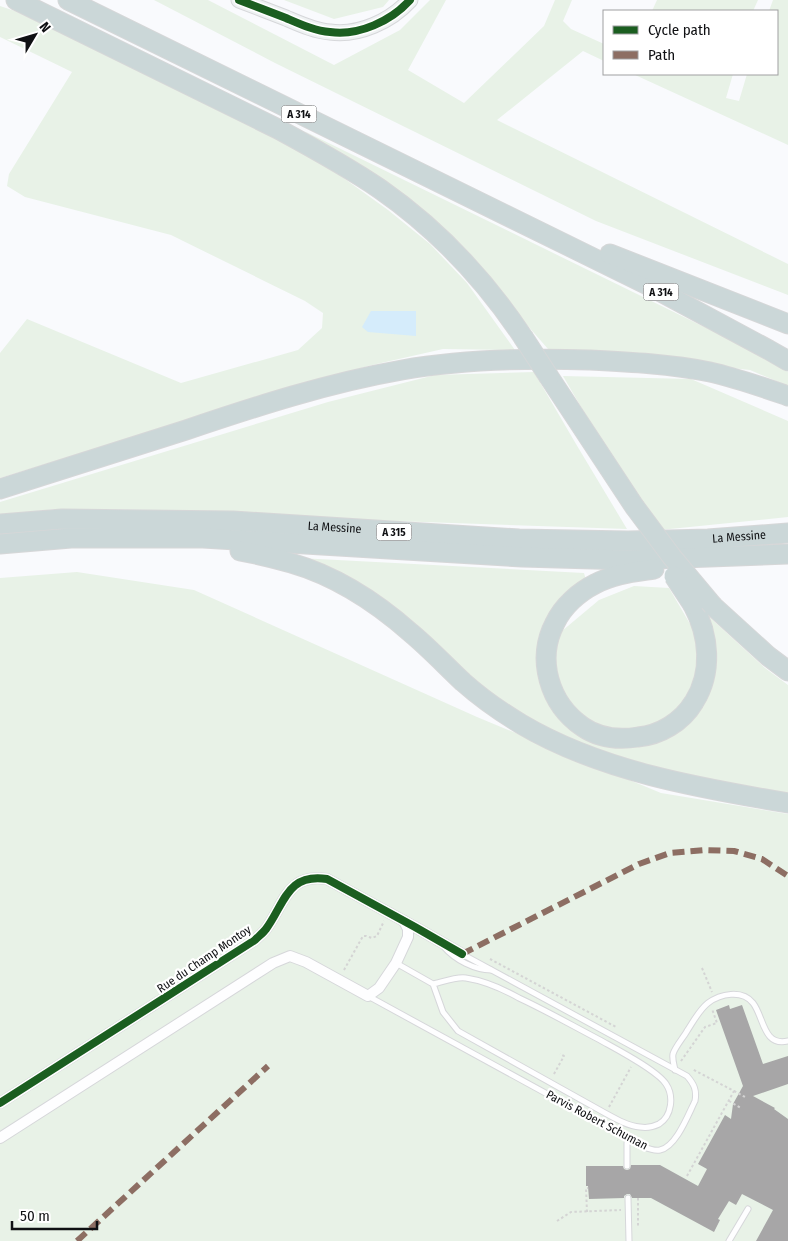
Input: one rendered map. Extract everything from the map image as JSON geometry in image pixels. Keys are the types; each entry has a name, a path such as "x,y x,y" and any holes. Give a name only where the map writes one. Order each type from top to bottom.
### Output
{"highway":[{"name":"A 314","path":"16,0 278,129 318,151 380,189 432,230 496,299 549,376 629,506 713,606 768,656 788,671"},
{"name":"A 314","path":"68,0 648,285 788,361"},
{"path":"531,228 567,236 648,270 788,324"},
{"path":"0,489 303,393 364,378 433,365 500,359 622,362 710,372 752,383 788,396"},
{"path":"629,506 684,590 693,605 704,635 706,667 705,678 698,696 683,716 665,729 644,737 619,739 608,737 583,727 562,707 555,696 547,671 548,644 555,622 571,601 596,583 637,571 788,554"},
{"name":"La Messine","path":"0,524 62,519 233,522 518,539 628,541 708,539 788,533"},
{"name":"La Messine","path":"0,544 72,538 203,538 522,557 628,560 788,554"},
{"path":"203,538 237,550 292,563 318,572 364,597 412,633 491,705 552,741 602,760 657,777 722,792 788,802"}],"street":[{"path":"239,0 312,28 342,33 354,32 376,24 396,12 410,0"},
{"name":"Rue du Champ Montoy","path":"0,1103 255,940 266,930 292,887 300,882 316,877 327,879 462,954"},
{"path":"0,1138 273,964 290,956 306,962 368,996 380,988 396,963 408,937 408,929 404,921"}],"lane":[{"name":"Parvis Robert Schuman","path":"438,940 449,953 462,961 482,970 494,970"},
{"name":"Parvis Robert Schuman","path":"368,996 651,1150 660,1150 674,1140 695,1101 696,1088 687,1076 462,954"},
{"path":"396,963 433,984"},
{"name":"Parvis Robert Schuman","path":"464,977 486,983 538,1007 615,1048 666,1083 671,1095 671,1107 666,1117 659,1124 649,1127 628,1125 458,1031 443,1012 433,984 464,977"},
{"path":"675,1070 673,1054 700,1012 707,1004 726,995 746,996 753,1003 767,1034 779,1043 788,1041"},
{"path":"627,1166 627,1143 629,1139"},
{"path":"628,1198 629,1241"},
{"path":"729,1241 748,1208"}],"path":[{"path":"338,980 363,936 372,938 377,936 389,913"},
{"path":"488,958 621,1030"},
{"path":"549,1082 564,1056 560,1054"},
{"path":"673,1058 745,1097"},
{"path":"605,1113 634,1060"},
{"path":"687,1176 734,1092"},
{"path":"729,1100 741,1108"},
{"path":"587,1212 586,1188 588,1188"},
{"path":"638,1198 638,1232"},
{"path":"556,1221 571,1212 628,1210"}],"shaded area":[{"path":"154,0 208,0 334,65 400,30 430,0 446,0 408,70 464,103 544,26 555,0 572,0 563,21 571,29 603,44 603,61 583,51 497,120 788,264 788,295 596,221 275,63"},
{"path":"284,0 389,0 383,7 334,19"},
{"path":"657,0 758,0 753,10 652,10"},
{"path":"773,0 788,0 788,145 635,75 733,75 726,98 739,101 747,75 778,75 778,10 769,10"},
{"path":"0,6 15,11 306,151 388,210 430,244 467,283 515,350 443,349 368,366 0,478 0,353 27,319 181,383 298,350 322,328 323,313 305,301 171,235 25,197 7,186 9,174 72,72 0,37"},
{"path":"304,131 731,340 788,372 788,386 750,370 548,349 464,253 404,198"},
{"path":"534,372 627,529 308,518 155,510 56,509 0,515 0,502 328,402 435,375"},
{"path":"563,376 691,379 788,421 788,517 660,530 624,481"},
{"path":"299,558 584,573 587,583 567,596 541,686 606,744 700,708 705,613 765,668 788,685 788,796 658,770 617,757 547,730 488,695"},
{"path":"77,572 194,590 477,717 661,793 788,814 788,1241 0,1241 0,578"},
{"path":"634,586 669,588 693,629 699,662 694,688 679,711 660,723 638,730 611,730 591,722 573,707 560,691 555,668 554,651 562,631 599,600"}],"water":[{"path":"371,311 416,311 416,336 368,332 362,327"}],"building":[{"path":"729,1005 730,1009 742,1005 763,1064 788,1056 788,1084 753,1096 775,1108 788,1119 788,1241 756,1241 773,1210 742,1194 736,1205 729,1201 718,1219 720,1220 714,1232 651,1198 632,1198 630,1194 627,1194 624,1198 589,1199 588,1186 586,1186 586,1166 623,1166 627,1170 630,1169 631,1165 660,1165 698,1186 707,1169 698,1164 725,1115 731,1119 733,1104 743,1086 716,1010"}],"marked path":[{"path":"462,954 639,864 670,853 704,850 734,851 762,859 788,876"},
{"path":"77,1241 268,1066"}],"cycle path":[{"path":"239,0 313,29 341,33 352,32 374,25 394,14 410,0"},
{"path":"0,1103 255,940 266,929 289,892 295,885 303,881 314,878 327,879 462,954"}]}
